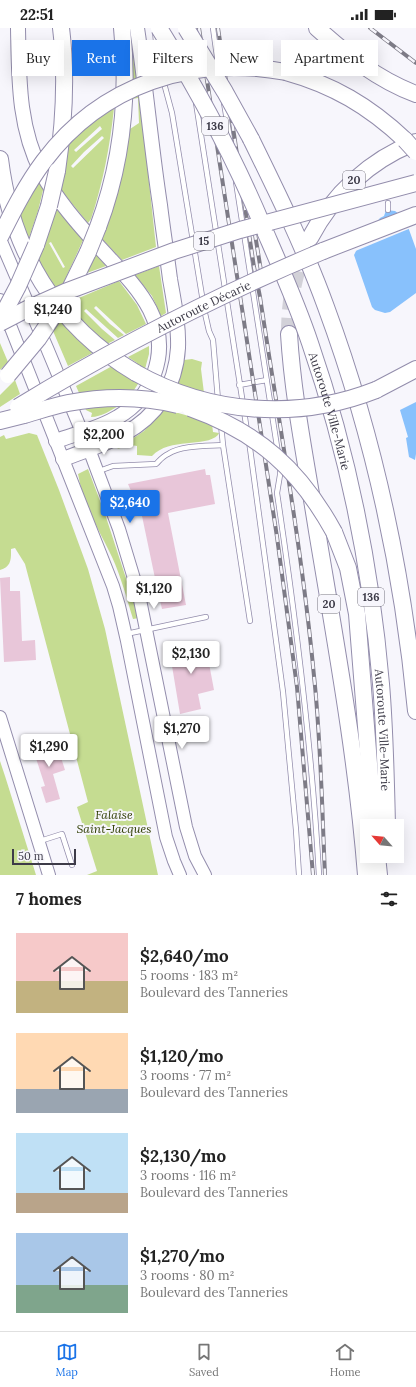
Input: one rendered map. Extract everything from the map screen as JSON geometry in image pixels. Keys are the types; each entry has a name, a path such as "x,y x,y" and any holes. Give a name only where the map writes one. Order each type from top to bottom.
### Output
{"highway":[{"path":"18,28 21,108 28,140 37,162 51,188 64,206 142,295 154,317 158,335 159,350 157,367 150,384 142,397 131,408 117,418 103,425 56,441"},
{"path":"0,322 36,245 49,206 57,171 63,131 64,100 64,54 61,28"},
{"path":"4,379 38,339 66,297 88,252 98,227 116,167 122,122 124,72 122,28"},
{"path":"63,459 125,434 139,425 162,399 170,383 177,356 174,303 155,172 137,28"},
{"name":"Autoroute Ville-Marie","path":"159,28 218,130 237,169 264,228 310,343 327,395 349,480 362,544 377,647 382,706 388,819"},
{"name":"136","path":"185,28 225,92 251,139 300,240 343,355 365,427 381,489 395,556 406,625 416,711"},
{"path":"317,28 347,55 368,70 391,83 416,94"},
{"path":"0,238 28,185 50,153 82,122 114,99 149,82 198,69 240,67 262,68 286,72 323,85 355,100 382,119 410,141 416,152"},
{"name":"20","path":"310,238 325,213 356,178 410,141"},
{"path":"0,160 5,192 13,222 27,257 40,281 63,312 87,337 112,358 136,373 158,384 196,399 227,406 256,409 291,409 316,406 350,399 376,390 416,369"},
{"name":"15","path":"0,322 79,286 174,251 240,230 416,183"},
{"name":"Autoroute Décarie","path":"0,420 21,411 87,366 227,293 324,251 416,215"},
{"name":"20","path":"289,334 291,365 350,735 360,808 366,875"},
{"path":"21,411 104,398 142,399 184,407 232,426 249,436 274,455 308,491 334,532 348,568 357,614 373,819"},
{"path":"378,863 379,875"},
{"path":"388,863 389,875"}],"main road":[{"path":"0,238 89,449 117,523 139,595 186,827 195,856 205,875"},
{"path":"0,300 109,573 126,634 166,837 180,875"},
{"path":"0,717 49,875"}],"lane":[{"path":"154,28 158,61 172,113 207,322 213,340 219,407"},
{"path":"185,28 250,451 283,692 299,875"},
{"path":"213,28 281,470 277,493 296,632 311,773 319,875"},
{"path":"388,203 388,210"},
{"path":"239,385 267,380"},
{"path":"220,414 223,445 250,621"},
{"path":"97,472 114,466 156,464 166,454 172,451 223,445"},
{"path":"126,634 206,617"},
{"path":"39,842 62,834 72,865"}],"green space":[{"path":"135,46 138,76 140,81 132,85 131,47"},
{"path":"141,94 156,247 122,260 102,239 119,188 130,129 139,123 138,98 132,99"},
{"path":"114,108 102,178 91,219 88,223 60,189 68,145 89,125","holes":["100,126 102,129 76,152 74,150","102,136 104,138 73,168 71,166"]},
{"path":"41,179 44,186 38,211 29,238 27,238 19,216"},
{"path":"58,206 84,238 63,284 54,288 37,261 55,208","holes":["51,242 65,267 63,268 49,243"]},
{"path":"96,254 106,266 87,273"},
{"path":"159,266 166,313 161,316 152,296 135,275"},
{"path":"119,281 137,305 146,324 126,334 96,306 94,308 124,335 118,338 86,309 84,311 115,340 107,344 84,324 69,307 74,300"},
{"path":"62,318 96,351 68,366 53,331"},
{"path":"0,343 8,362 0,370"},
{"path":"149,346 149,354 145,369 128,357"},
{"path":"192,359 202,362 201,369 204,393 177,384 184,360"},
{"path":"114,365 140,381 132,393 80,395 76,386"},
{"path":"15,380 20,394 0,407 0,395"},
{"path":"120,405 103,415 95,417 91,417 92,413 84,407"},
{"path":"164,409 212,424 213,432 219,433 212,439 205,441 177,444 159,450 152,456 137,455 137,446 131,445 117,449 144,431"},
{"name":"Falaise Saint-Jacques","path":"29,433 37,435 88,569 105,629 158,875 87,875 97,871 77,807 88,802 25,564 15,548 11,549 11,559 7,567 0,570 0,437 4,435 6,439"},
{"path":"88,469 105,514 139,618 133,619 124,588 112,557 92,517 80,485 78,474"},
{"path":"0,761 5,776 36,875 0,875"}],"water":[{"path":"386,210 395,211 402,216 407,224 416,249 416,293 390,312 385,313 375,310 372,307 354,255 360,243 380,218 384,216"},
{"path":"416,402 415,460 409,457 406,438 408,437 400,410"}],"pier":[{"path":"400,212 404,215 411,228 353,252 374,222"}],"building":[{"path":"205,469 206,475 210,475 215,504 168,513 186,605 162,609 142,516 128,484"},
{"path":"10,577 10,591 20,591 22,641 35,640 36,660 4,662 0,578"},
{"path":"205,642 214,690 198,694 201,709 180,714 169,648"},
{"path":"55,739 65,770 53,774 60,799 46,803 41,787 45,786 32,746"}],"tunnel":[{"path":"289,334 292,291 297,270 305,250"}],"railway":[{"path":"199,28 277,537 297,687 313,875"},
{"path":"218,28 254,267 290,486 309,628 318,726 325,875"},
{"path":"370,28 416,63"},
{"path":"252,216 263,283"}]}
